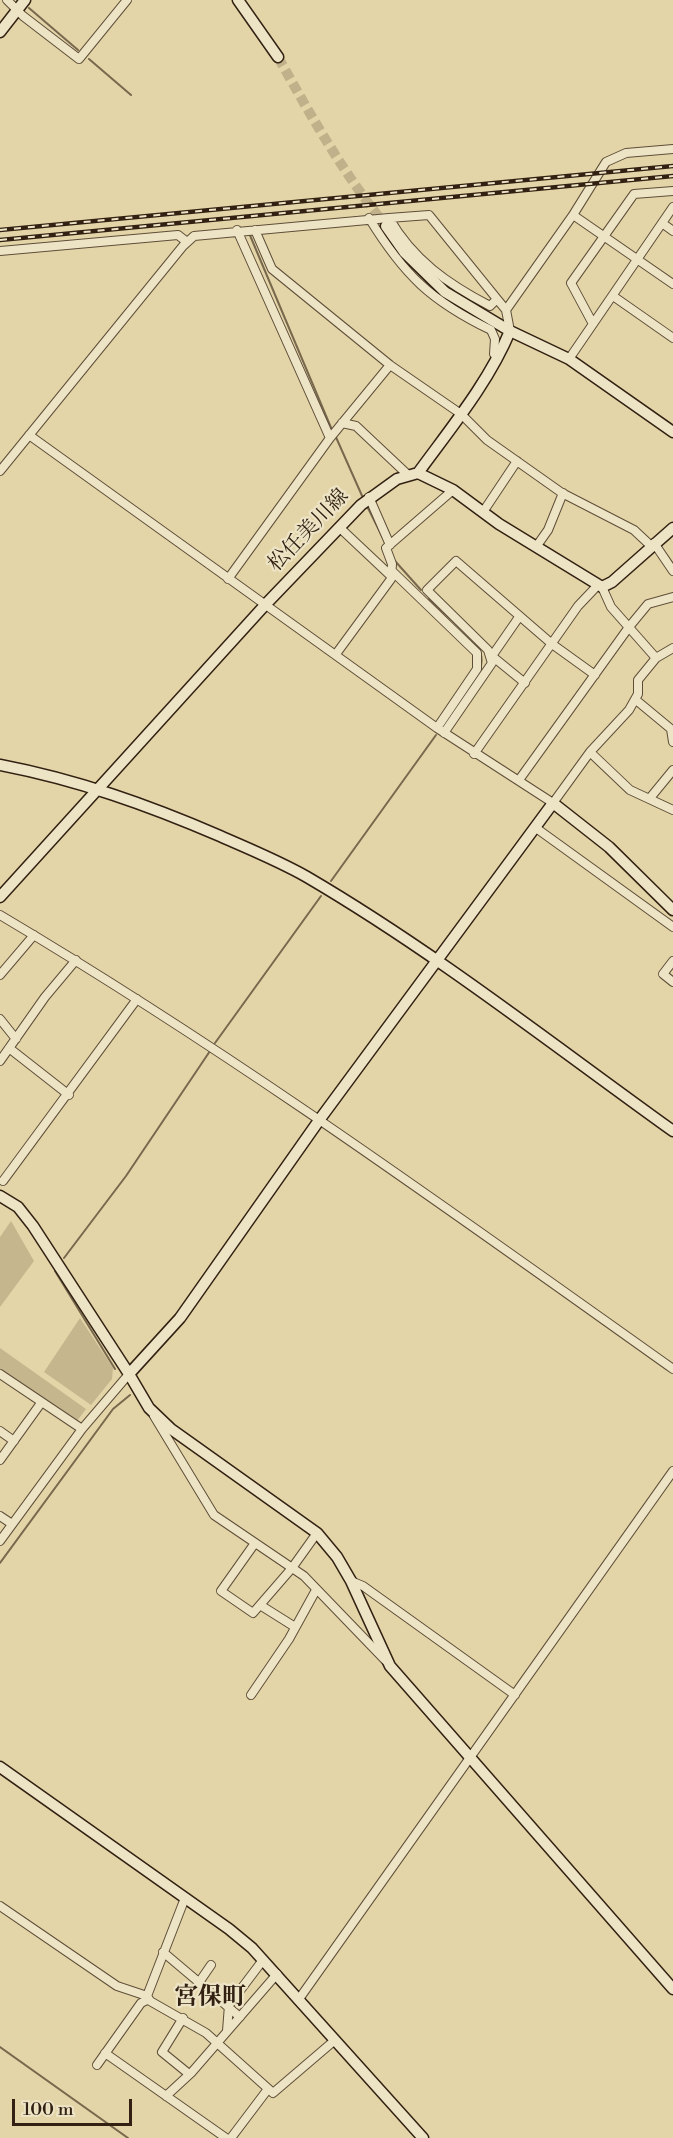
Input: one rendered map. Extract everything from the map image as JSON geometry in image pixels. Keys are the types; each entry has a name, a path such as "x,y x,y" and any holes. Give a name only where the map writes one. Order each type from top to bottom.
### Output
{"street":[{"path":"7,0 22,4"},
{"path":"22,4 22,16 80,59 127,0"},
{"path":"238,0 278,57"},
{"path":"0,32 22,4"},
{"path":"506,310 573,215 606,162 626,153 673,149"},
{"path":"593,324 571,283 634,194 673,191"},
{"path":"569,359 673,207"},
{"path":"0,471 194,236 369,218 387,222 429,215 506,310 510,332 461,414 412,473"},
{"path":"573,215 673,285"},
{"path":"369,218 417,282 452,311 491,330 495,339 494,354 497,357"},
{"path":"387,222 429,269 449,284 489,306 497,299"},
{"path":"387,222 405,253 445,292 510,332 569,359 673,432"},
{"path":"662,223 673,231"},
{"path":"237,230 330,438"},
{"path":"255,230 272,269 390,365 461,414 487,440 563,493 634,530 652,544 673,571"},
{"path":"0,251 178,235 187,242"},
{"path":"613,296 673,338"},
{"path":"228,579 330,438 390,365"},
{"path":"342,423 356,426 412,473 453,490 599,587 611,607 656,658"},
{"path":"29,435 440,731 553,803 609,847 673,910"},
{"path":"483,512 517,461"},
{"name":"松任美川線","path":"0,897 265,605 366,500 412,473"},
{"path":"336,654 392,574 392,564 386,548 453,490"},
{"path":"536,547 548,530 563,493"},
{"path":"366,500 390,545"},
{"path":"340,528 420,597 477,653 477,669 440,731"},
{"path":"474,754 578,606 599,587 612,582 652,544 673,528"},
{"path":"420,597 456,561 519,617 595,675"},
{"path":"427,590 492,656 525,683"},
{"path":"519,780 648,604 673,597"},
{"path":"440,731 489,669 492,656 519,617"},
{"path":"0,1541 82,1429 180,1318 320,1119 590,752 636,700 638,680 656,658 673,648"},
{"path":"636,700 672,731 673,742"},
{"path":"590,752 630,790 673,810"},
{"path":"0,765 57,776 98,789 194,825 304,876 436,961 673,1131"},
{"path":"650,798 673,770"},
{"path":"536,828 673,927"},
{"path":"0,915 76,960 320,1119 673,1369"},
{"path":"0,975 34,935"},
{"path":"0,1060 76,960"},
{"path":"673,961 663,974 673,982"},
{"path":"137,999 69,1095 2,1179 3,1198 18,1208 33,1226 129,1374 213,1515 304,1576 390,1666 468,1758 673,1989"},
{"path":"0,1019 16,1039"},
{"path":"9,1048 69,1095"},
{"path":"0,1374 82,1429"},
{"path":"0,1460 41,1403"},
{"path":"149,1408 171,1429 317,1533 338,1557 390,1666"},
{"path":"0,1431 14,1441"},
{"path":"299,1999 673,1471"},
{"path":"0,1516 12,1524"},
{"path":"255,1543 221,1592 253,1613 292,1568 317,1533"},
{"path":"351,1581 363,1586 515,1695"},
{"path":"251,1695 316,1590"},
{"path":"260,1605 295,1627"},
{"path":"0,1767 229,1929 277,1974 423,2138"},
{"path":"97,2065 141,2003 148,1997 185,1898"},
{"path":"0,1906 117,1986 148,1997 183,2018 217,2043 273,2093 335,2040"},
{"path":"163,1952 240,2016"},
{"path":"227,2031 229,2005 263,1960"},
{"path":"200,1981 211,1965"},
{"path":"166,2096 189,2074 277,1974"},
{"path":"183,2018 162,2052 189,2074"},
{"path":"105,2053 226,2138"},
{"path":"231,2138 267,2089"}],"shaded area":[{"path":"11,1221 34,1261 0,1307 0,1237"},
{"path":"80,1318 113,1368 112,1379 91,1405 44,1372"},
{"path":"0,1348 86,1409 77,1421 0,1372"}],"waterway":[{"path":"29,8 78,50"},
{"path":"89,59 131,95"},
{"path":"249,233 332,430"},
{"path":"335,435 363,498"},
{"path":"367,506 383,538"},
{"path":"395,561 421,590"},
{"path":"429,599 471,638"},
{"path":"446,723 478,675 481,655 477,644"},
{"path":"331,881 436,735"},
{"path":"215,1043 321,896"},
{"path":"64,1258 126,1176 210,1051"},
{"path":"55,1271 115,1369"},
{"path":"0,1563 113,1409 130,1395"},
{"path":"0,2047 128,2138"}],"tunnel":[{"path":"278,57 342,165 386,226"}],"railway":[{"path":"0,230 673,166"},
{"path":"0,240 673,176"}],"district":[{"name":"宮保町","path":"210,1998"}]}
